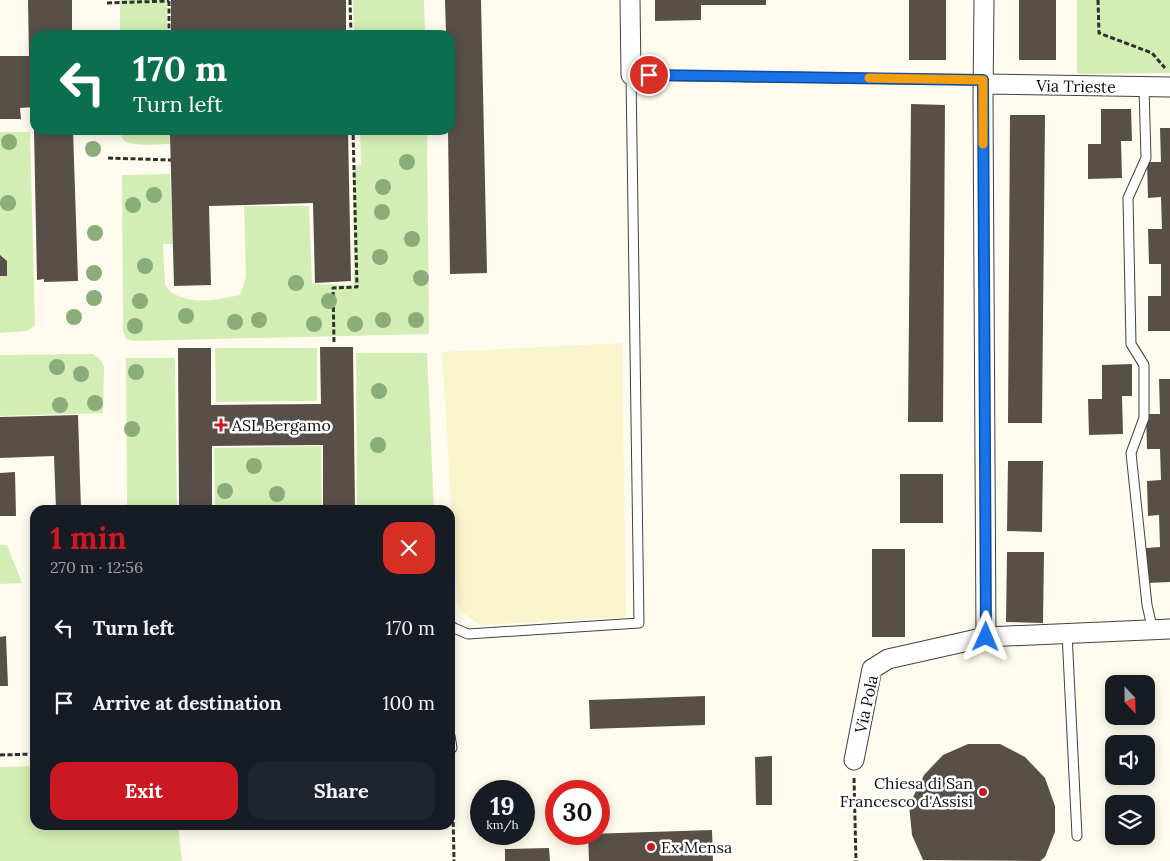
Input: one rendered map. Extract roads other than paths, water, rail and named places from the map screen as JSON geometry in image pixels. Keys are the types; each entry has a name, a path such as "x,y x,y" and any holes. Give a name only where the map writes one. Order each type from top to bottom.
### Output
{"street":[{"path":"630,0 631,75"},
{"path":"984,0 986,637"},
{"name":"Via Trieste","path":"983,82 1170,87"},
{"name":"Via Pola","path":"854,760 872,669 888,659 986,637 1161,630"}],"lane":[{"path":"455,628 468,634 639,623 631,75 983,82"},
{"path":"1144,87 1146,158 1128,198 1132,344 1144,365 1144,418 1130,454 1147,605 1161,630"},
{"path":"1067,634 1077,836"}],"place":[{"name":"ASL Bergamo","path":"221,425"},
{"name":"Chiesa di San Francesco d'Assisi","path":"983,792"},
{"name":"Ex Mensa","path":"651,847"}]}
